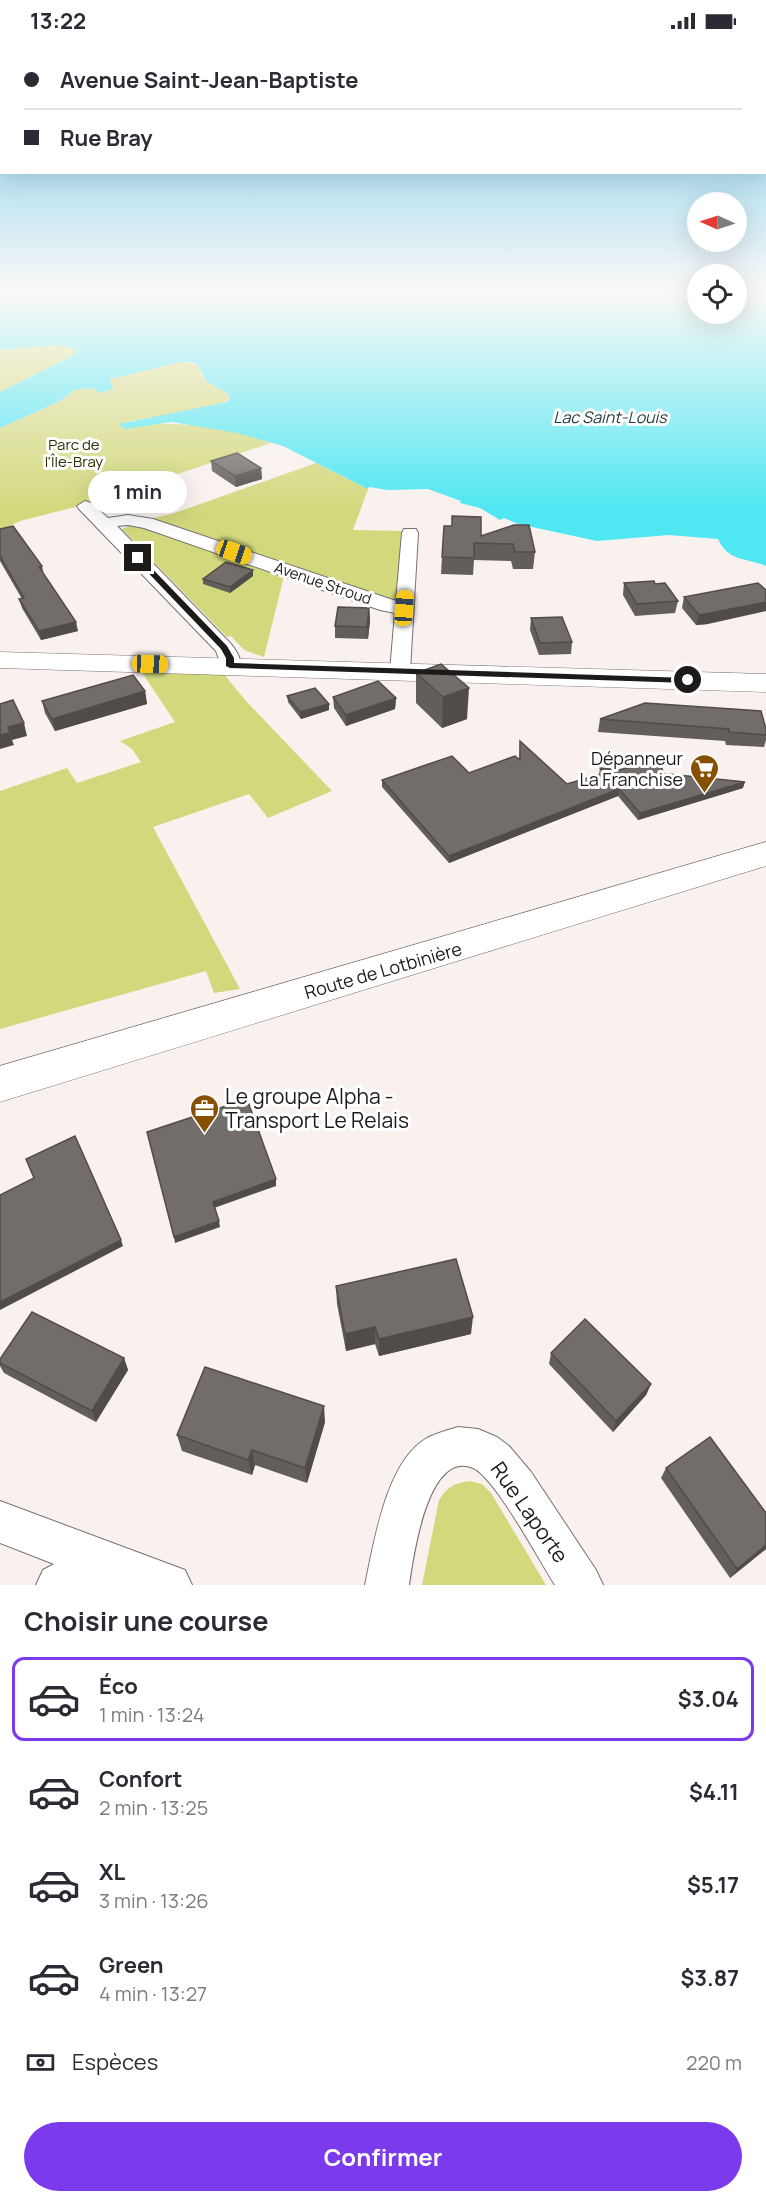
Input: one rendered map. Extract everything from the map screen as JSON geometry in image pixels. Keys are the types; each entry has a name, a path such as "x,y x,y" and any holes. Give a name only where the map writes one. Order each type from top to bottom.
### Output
{"street":[{"path":"85,506 224,648 230,658 230,666"},
{"name":"Avenue Stroud","path":"104,523 117,520 147,523 387,606 404,608"},
{"path":"400,671 410,533"},
{"path":"0,660 766,683"},
{"name":"Route de Lotbinière","path":"0,1084 766,854"},
{"name":"Rue Laporte","path":"387,1585 401,1520 417,1480 427,1463 438,1454 449,1448 464,1446 479,1449 495,1460 526,1501 580,1585"},
{"path":"0,1522 170,1585"},
{"path":"58,1585 103,1562"}],"green space":[{"path":"0,366 52,366 0,392"},
{"name":"Parc de l'Île-Bray","path":"164,366 198,366 202,376 227,393 230,398 211,407 119,425 196,425 233,431 271,443 135,488 105,505 93,502 20,521 0,531 0,428 60,401 75,390 93,388 99,393 113,389 110,379"},
{"path":"316,463 368,489 353,530 403,531 398,599 395,601 284,576 264,657 244,650 231,636 227,637 122,529 175,513"},
{"path":"141,671 223,673 246,701 332,791 268,818 249,794 153,827 240,989 214,993 206,971 0,1029 0,791 67,768 77,783 141,762 132,749 120,741 175,722"},
{"path":"470,1481 482,1484 491,1493 546,1585 422,1585 439,1500 452,1486"}],"water":[{"name":"Lac Saint-Louis","path":"52,366 164,366 110,379 113,389 99,393 93,388 75,390 60,401 0,428 0,392"},
{"name":"Lac Saint-Louis","path":"199,366 766,366 766,566 732,555 718,539 669,535 597,541 518,524 504,518 500,520 480,508 460,503 461,501 428,489 388,490 369,487 368,489 283,446 237,433 172,422 125,429 119,424 227,402 230,398 227,393 206,381"}],"building":[{"path":"237,453 261,468 235,476 211,461"},
{"path":"452,516 481,517 481,536 514,525 529,525 535,552 515,552 513,544 474,543 474,558 442,557 444,526 452,526"},
{"path":"13,526 42,566 39,567 76,622 39,631 19,599 24,598 0,556 0,529"},
{"path":"226,562 253,570 230,587 203,579"},
{"path":"654,581 655,584 665,583 678,601 637,604 624,583"},
{"path":"758,583 766,590 766,602 699,615 684,597"},
{"path":"338,607 369,608 367,627 335,626"},
{"path":"562,617 572,642 540,643 531,618"},
{"path":"441,664 469,688 443,697 416,673"},
{"path":"133,675 145,691 52,719 42,701"},
{"path":"378,681 396,698 346,715 333,697"},
{"path":"315,688 329,704 300,712 287,696"},
{"path":"13,700 24,723 8,727 10,733 0,735 0,704"},
{"path":"645,703 761,711 766,735 729,732 729,729 600,719"},
{"path":"520,741 567,784 605,773 600,768 619,770 659,759 663,772 659,773 745,782 640,813 619,789 449,856 382,780 452,756 469,773 515,756 520,760"},
{"path":"247,1099 276,1179 213,1202 219,1221 174,1237 147,1132"},
{"path":"75,1136 121,1240 0,1302 0,1195 34,1178 26,1159"},
{"path":"456,1259 473,1317 379,1339 375,1327 345,1334 336,1286"},
{"path":"32,1312 124,1358 92,1411 0,1363 0,1359"},
{"path":"585,1319 651,1384 616,1421 551,1353"},
{"path":"205,1367 324,1406 305,1468 252,1450 248,1460 177,1435"},
{"path":"710,1437 766,1513 766,1545 737,1569 666,1468"}],"place":[{"name":"Dépanneur La Franchise","path":"704,794"},
{"name":"Le groupe Alpha - Transport Le Relais","path":"204,1134"}],"route":[{"path":"138,558 224,648 230,658 230,666 688,680"}]}
